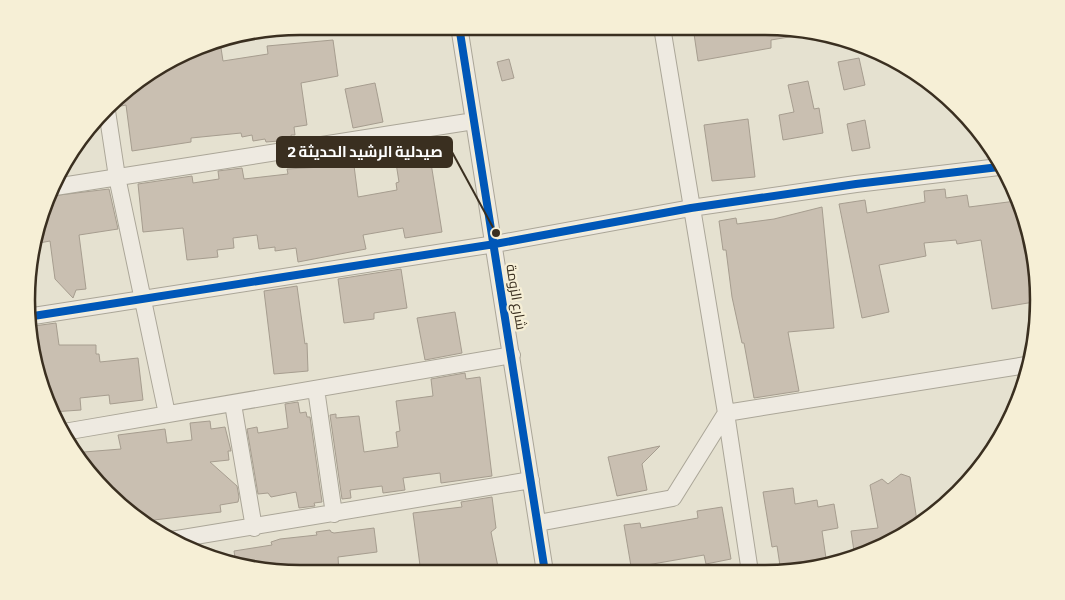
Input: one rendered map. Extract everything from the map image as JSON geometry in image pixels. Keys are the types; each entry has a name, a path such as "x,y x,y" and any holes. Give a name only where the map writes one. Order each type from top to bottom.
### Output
{"street":[{"name":"شارع الزومة","path":"460,35 495,244 544,565"},
{"path":"663,35 690,208 726,412 749,565"},
{"path":"108,118 142,300 167,414"},
{"path":"61,186 474,121"},
{"path":"36,316 495,244 690,208 856,184 994,169"},
{"path":"70,431 512,355"},
{"path":"538,524 674,498 726,412 1022,366"},
{"path":"316,389 334,514"},
{"path":"233,404 254,528"},
{"path":"188,540 531,480"}],"building":[{"path":"694,35 792,37 771,40 771,48 698,61"},
{"path":"333,40 338,76 301,83 307,125 294,127 295,135 291,135 292,140 266,142 265,139 253,141 252,135 242,137 241,133 191,138 191,142 132,151 126,105 120,106 139,90 183,62 215,49 221,48 223,61 268,54 267,46"},
{"path":"859,58 865,85 844,90 838,62"},
{"path":"509,59 514,78 502,81 497,62"},
{"path":"808,81 814,109 819,108 823,133 783,140 779,115 794,112 788,85"},
{"path":"375,83 383,122 353,128 345,89"},
{"path":"748,119 755,177 712,181 704,125"},
{"path":"865,120 870,148 852,151 847,124"},
{"path":"427,138 442,232 405,238 403,228 363,235 366,249 298,262 296,248 275,251 275,247 259,249 257,235 233,238 234,248 217,250 218,257 187,260 183,228 143,232 138,184 192,176 193,183 219,179 218,171 242,168 244,179 288,174 287,169 322,167 320,155 352,150 358,197 397,190 396,183 399,182 393,144"},
{"path":"109,189 118,229 79,235 86,289 76,290 73,298 55,279 50,241 41,243 57,195"},
{"path":"945,189 946,198 967,195 969,207 1011,202 1025,249 1030,303 992,309 981,240 957,244 956,240 924,243 926,256 879,265 889,312 862,318 839,204 865,200 867,213 925,202 924,191"},
{"path":"822,207 834,328 788,332 799,391 754,398 744,343 742,343 732,297 726,250 723,250 719,221 736,218 737,224 774,219"},
{"path":"401,269 407,308 374,313 374,319 344,323 338,279"},
{"path":"297,286 305,344 307,343 308,371 274,374 264,291"},
{"path":"455,312 462,353 425,360 417,318"},
{"path":"56,323 59,345 96,345 96,354 99,354 100,362 138,358 143,400 110,404 109,395 80,398 81,410 60,411 44,369 36,326"},
{"path":"465,373 466,379 480,377 492,476 441,483 440,473 403,478 405,490 383,493 382,486 350,490 351,498 342,499 330,415 336,414 336,418 359,416 364,452 398,447 396,432 400,431 396,401 433,396 431,379"},
{"path":"298,402 300,413 306,412 307,417 310,417 322,502 314,503 315,506 299,508 296,492 271,497 268,493 258,494 247,429 257,427 258,433 288,428 285,404"},
{"path":"210,421 211,429 225,427 231,451 228,451 229,460 210,462 237,486 239,497 238,502 220,505 221,512 154,521 125,499 101,475 84,453 121,449 118,435 165,429 167,443 192,440 190,423"},
{"path":"660,446 642,464 647,490 617,496 608,457"},
{"path":"901,474 910,477 916,517 882,538 854,550 851,531 878,528 870,485 882,479 888,484"},
{"path":"793,488 795,504 817,500 818,507 834,504 838,528 822,531 826,558 800,563 780,564 777,546 772,547 763,492"},
{"path":"492,497 496,528 491,532 498,565 420,565 413,513 462,507 461,502"},
{"path":"722,507 731,559 706,564 704,555 647,565 631,565 624,525 640,523 641,528 698,518 697,511"},
{"path":"374,528 377,552 338,557 338,565 265,563 235,557 234,551 272,545 271,542 280,539 317,535 316,532 330,530 334,533"}],"cycle path":[{"path":"460,35 544,565"},
{"path":"36,316 495,244 691,208 856,184 994,168"}],"place":[{"name":"صيدلية الرشيد الحديثة 2","path":"496,233"}]}
